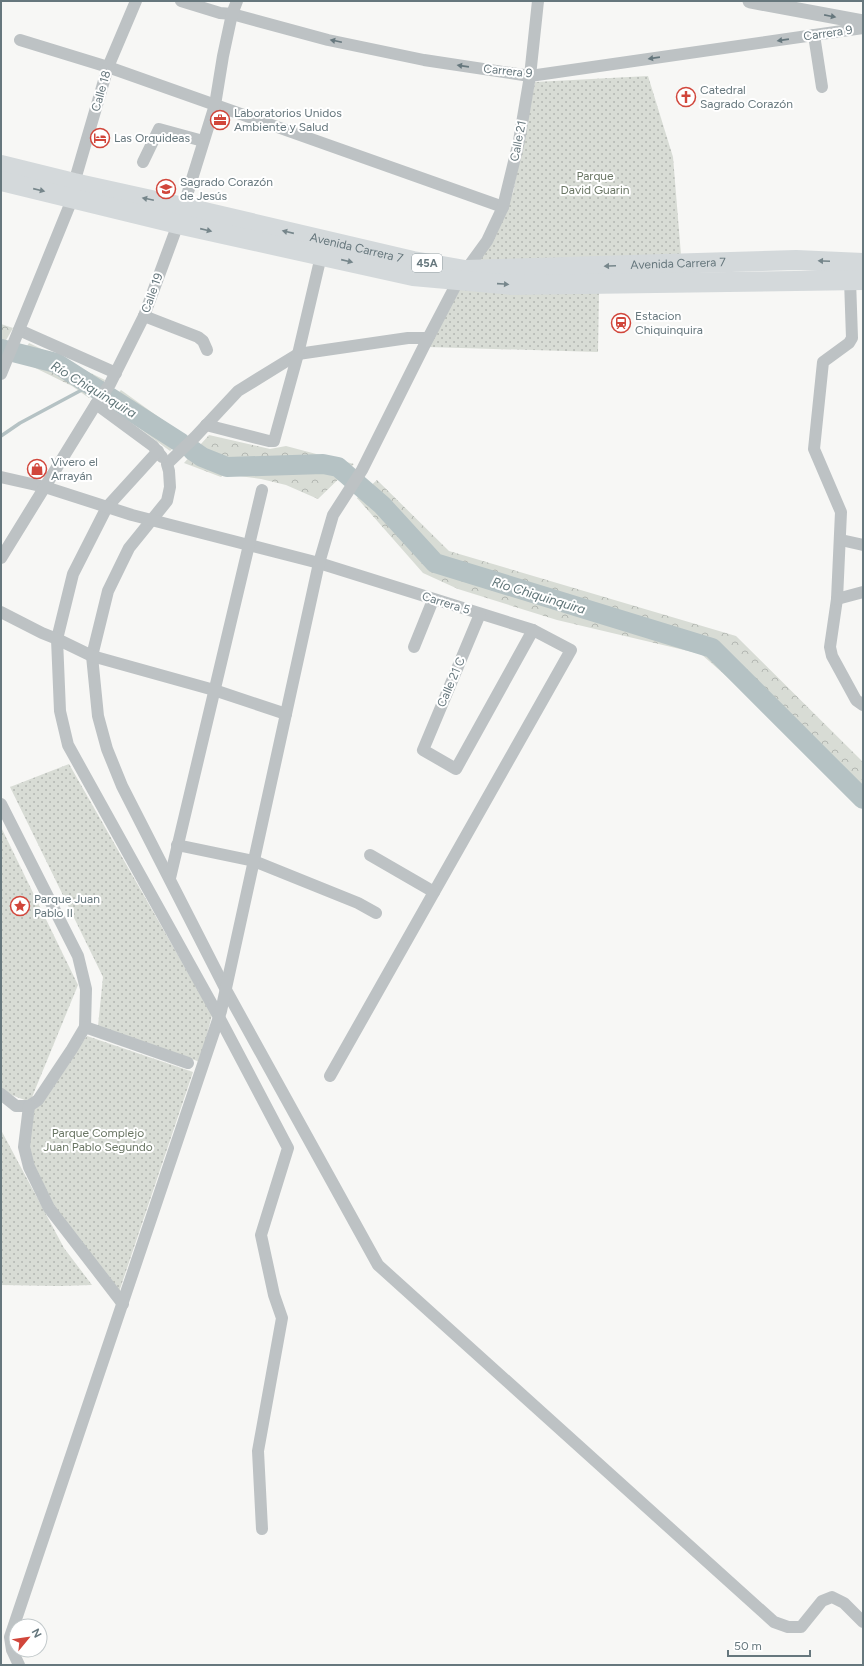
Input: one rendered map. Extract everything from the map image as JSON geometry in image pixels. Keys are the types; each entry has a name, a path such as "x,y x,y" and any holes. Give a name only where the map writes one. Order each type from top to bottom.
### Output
{"main road":[{"name":"Avenida Carrera 7","path":"1,165 74,190 180,215 414,261 462,276 512,285 856,280"},
{"name":"Avenida Carrera 7","path":"1,181 74,190"},
{"name":"Avenida Carrera 7","path":"180,215 321,256 414,276 462,276 796,260 863,263"}],"street":[{"name":"Calle 18","path":"1,374 74,190 108,67 136,1"},
{"name":"Carrera 9","path":"181,1 220,13 232,14 328,40 424,60 530,76 863,28"},
{"name":"Calle 19","path":"1,558 110,384 144,316 180,215 215,105 232,14 237,1"},
{"name":"Calle 21","path":"19,1665 12,1650 10,1637 219,1017 319,563 333,515 362,470 428,338 462,276 487,241 503,207 519,141 530,76 538,1"},
{"path":"750,1 863,22"},
{"path":"814,35 822,88"},
{"path":"20,40 108,67 503,207"},
{"path":"143,162 159,129 203,141"},
{"path":"206,425 273,441 298,354 321,256"},
{"path":"856,280 852,338 823,362 814,449 840,508 841,540 837,599 830,647 832,656 856,700 863,705"},
{"path":"144,316 198,337 203,341 207,350"},
{"path":"17,335 116,373"},
{"path":"167,464 195,437 238,391 298,354 408,338 428,338"},
{"path":"98,401 158,451 167,464 170,487 167,501 150,520 129,548 108,590 92,656 98,716 107,749 122,786 226,990 378,1265 774,1622 788,1627 801,1627 822,1601 832,1597 844,1603 863,1622"},
{"path":"158,451 107,507 72,574 57,638 60,711 68,746 219,1017 288,1148 261,1234 274,1296 282,1318 258,1451 262,1529"},
{"name":"Carrera 5","path":"1,477 46,487 150,520 319,563 532,630 571,650 434,892"},
{"path":"170,878 262,490"},
{"path":"841,540 863,545"},
{"path":"837,599 863,592"},
{"path":"414,647 433,600"},
{"path":"1,612 92,656 214,690 286,714"},
{"name":"Calle 21 C","path":"480,614 423,750 456,769 532,630"},
{"path":"1,804 78,956 86,989 84,1027 72,1049 38,1100 29,1106 16,1106 1,1094"},
{"path":"177,845 254,861 358,903 376,913"},
{"path":"330,1076 434,892 370,856"},
{"path":"84,1027 188,1063"},
{"path":"29,1106 24,1147 29,1167 49,1208 123,1304"}],"green space":[{"name":"Parque David Guarin","path":"648,76 673,157 681,255 476,264 513,193 535,82"},
{"path":"459,288 599,292 598,352 428,347"},
{"path":"1,324 13,328 1,349"},
{"path":"29,343 105,380 89,398 72,386 19,360"},
{"path":"121,390 185,436 170,451 108,405"},
{"path":"209,435 270,449 286,446 354,464 318,499 286,485 261,479 224,474 221,477 184,463"},
{"path":"377,480 449,551 736,636 863,762 863,808 758,704 701,654 557,620 458,589 423,573 357,498"},
{"path":"69,764 212,1015 200,1062 98,1026 103,977 10,787"},
{"name":"Parque Juan Pablo II","path":"1,827 78,985 30,1102 1,1091"},
{"name":"Parque Complejo Juan Pablo Segundo","path":"87,1036 193,1072 119,1292 50,1201 32,1166 28,1146 33,1110"},
{"path":"1,1130 64,1248 92,1285 1,1285"}],"waterway":[{"name":"Río Chiquinquira","path":"1,349 56,363 181,443"},
{"path":"1,436 20,423 91,385"},
{"name":"Río Chiquinquira","path":"192,450 202,457 227,467 323,464 338,467 382,505 435,563 712,648 863,799"}],"place":[{"name":"Catedral Sagrado Corazón","path":"686,97"},
{"name":"Laboratorios Unidos Ambiente y Salud","path":"220,120"},
{"name":"Las Orquideas","path":"100,138"},
{"name":"Sagrado Corazón de Jesús","path":"166,189"},
{"name":"Estacion Chiquinquira","path":"621,323"},
{"name":"Vivero el Arrayán","path":"37,469"},
{"name":"Parque Juan Pablo II","path":"20,906"}]}
